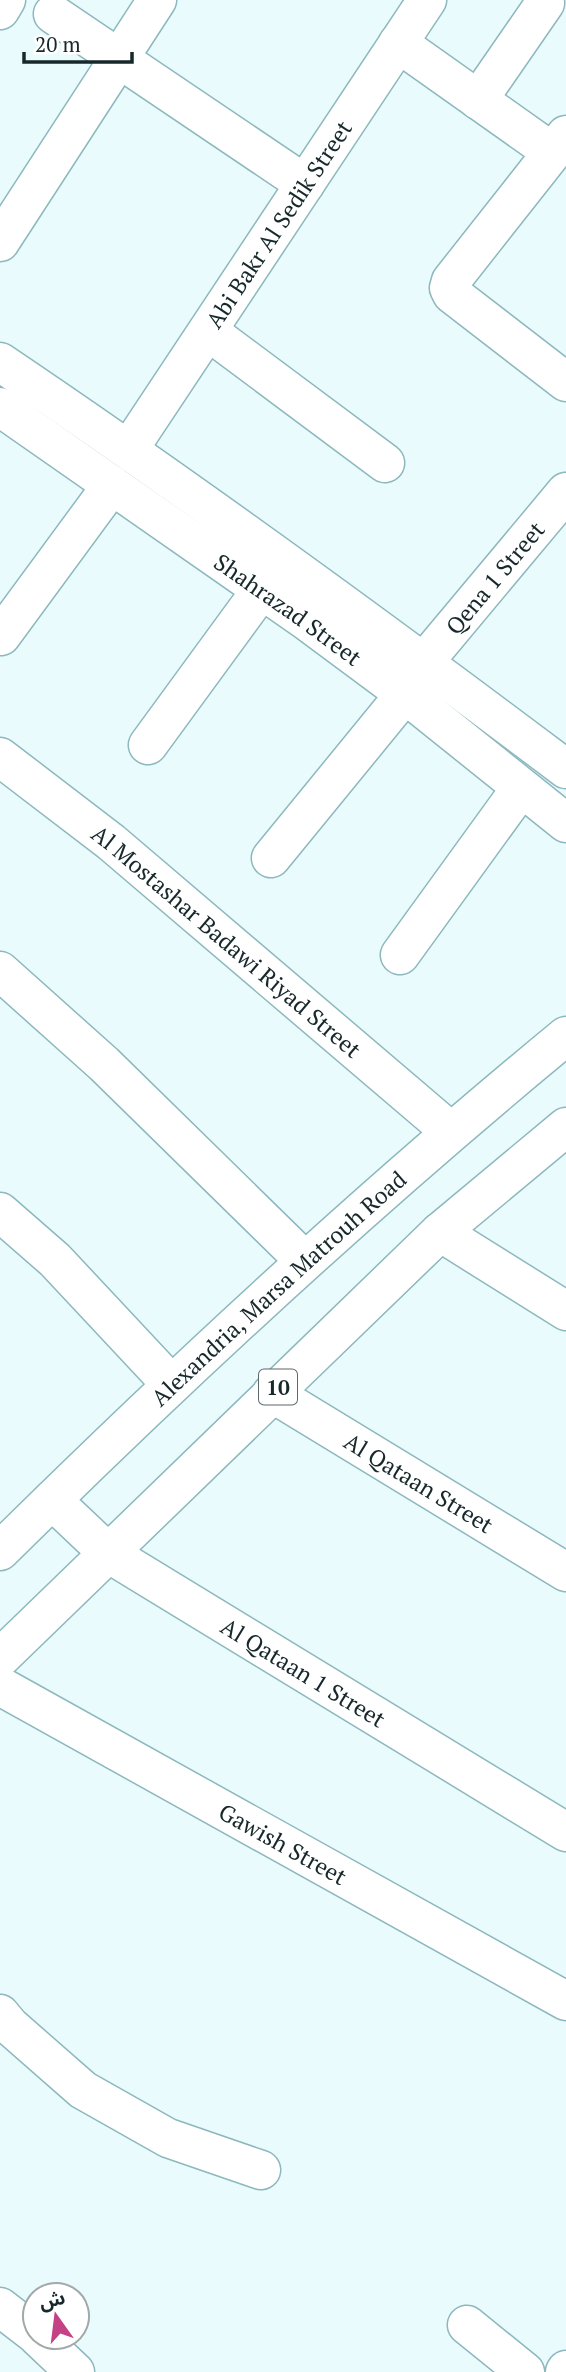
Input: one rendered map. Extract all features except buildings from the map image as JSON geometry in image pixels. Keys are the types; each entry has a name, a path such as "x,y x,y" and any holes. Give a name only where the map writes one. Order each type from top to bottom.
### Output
{"street":[{"path":"0,10 6,0"},
{"path":"0,242 157,0"},
{"name":"Abi Bakr Al Sedik Street","path":"129,449 427,0"},
{"path":"478,100 545,3"},
{"path":"53,14 305,184"},
{"path":"398,43 478,100 559,144 451,281 449,288 452,294 566,382"},
{"path":"208,331 385,463"},
{"name":"Shahrazad Street","path":"0,362 129,449 424,662 566,769"},
{"name":"Shahrazad Street","path":"0,407 262,589 405,694 566,823"},
{"path":"1,636 112,485"},
{"name":"Qena 1 Street","path":"424,662 566,492"},
{"path":"148,745 262,589"},
{"path":"271,858 405,694"},
{"name":"Al Mostashar Badawi Riyad Street","path":"0,757 142,867 450,1131"},
{"path":"400,955 521,788"},
{"path":"0,971 104,1064 305,1261"},
{"name":"Alexandria, Marsa Matrouh Road","path":"0,1551 171,1384 305,1261 450,1131 566,1036"},
{"name":"10","path":"0,1658 440,1232 566,1127"},
{"path":"0,1212 55,1260 171,1384"},
{"path":"440,1232 566,1311"},
{"name":"Al Qataan Street","path":"272,1393 566,1572"},
{"name":"Al Qataan 1 Street","path":"52,1500 108,1553 566,1832"},
{"name":"Gawish Street","path":"0,1686 566,2001"},
{"path":"0,2014 83,2090 168,2138 261,2170"},
{"path":"467,2325 525,2372"},
{"path":"18,2327 75,2372"}]}
